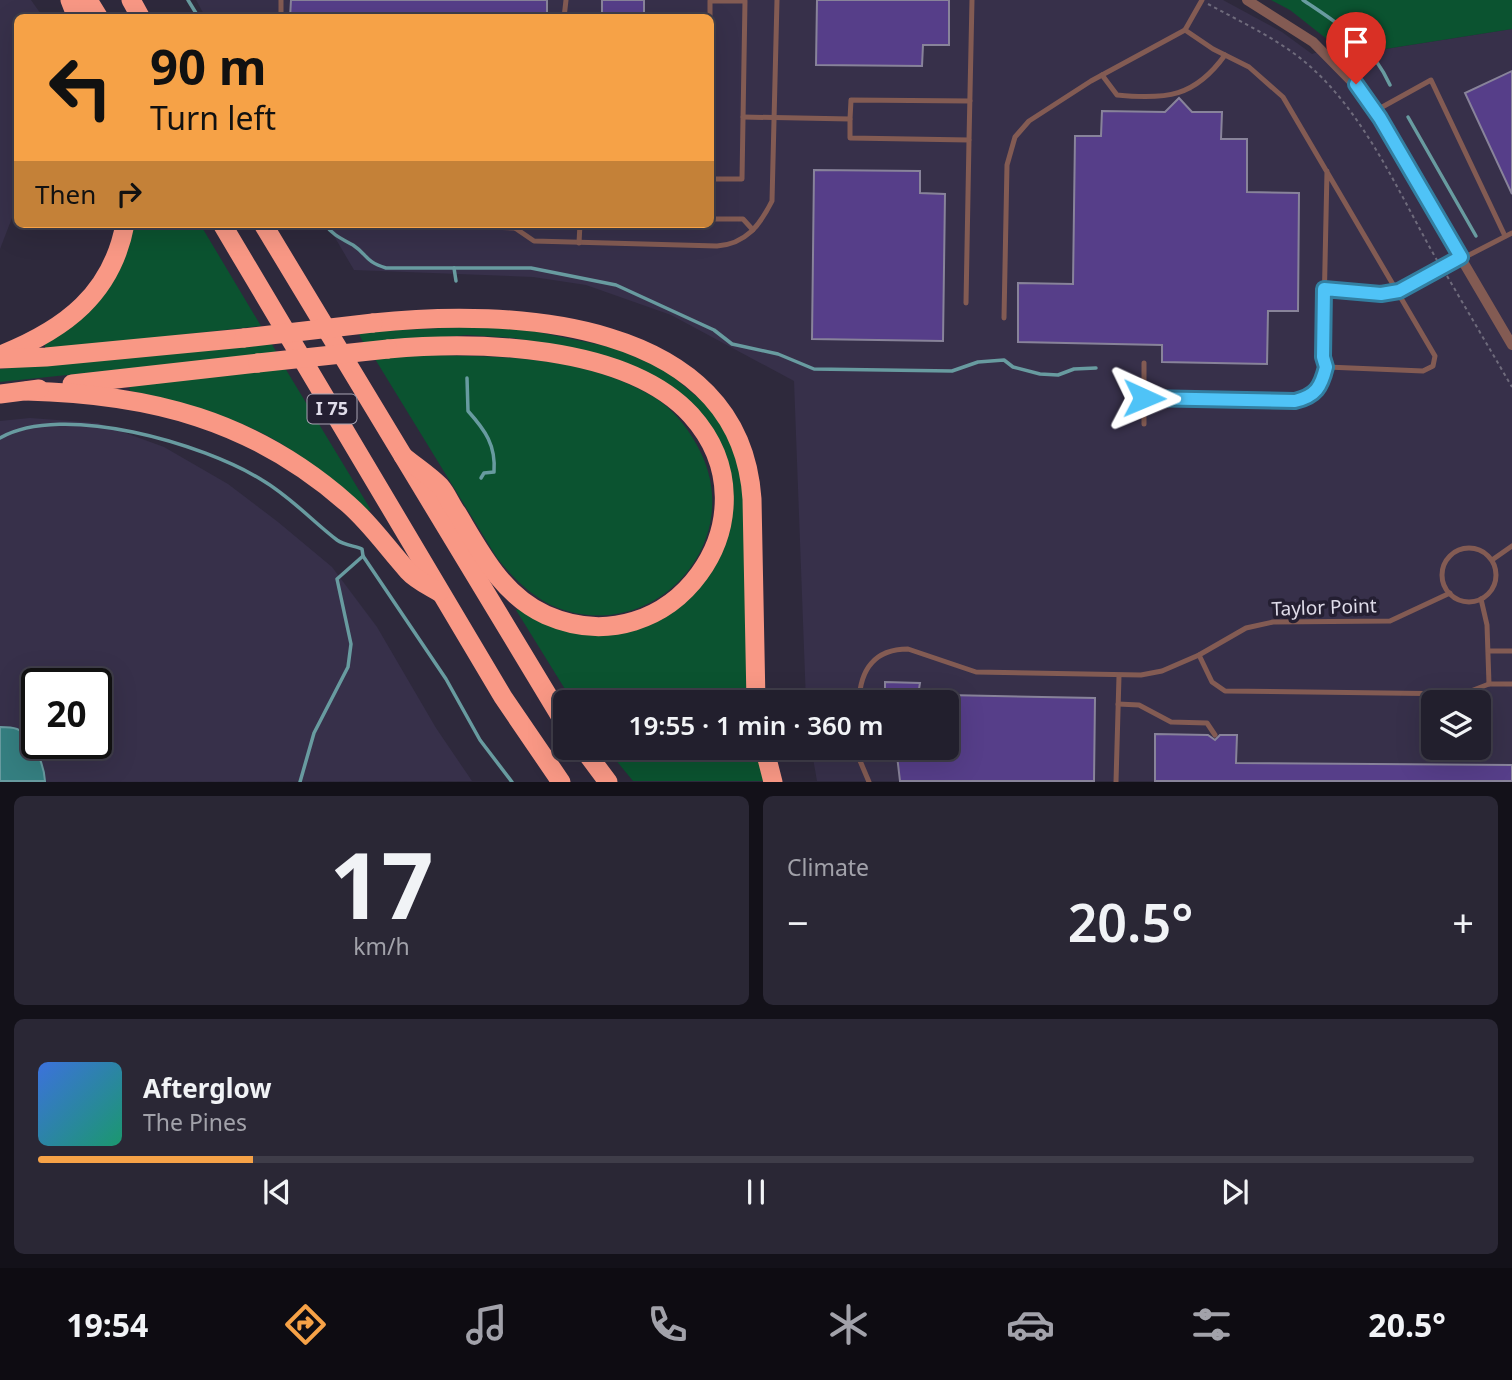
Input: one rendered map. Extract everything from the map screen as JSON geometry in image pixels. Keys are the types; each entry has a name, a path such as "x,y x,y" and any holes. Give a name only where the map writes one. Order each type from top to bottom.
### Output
{"highway":[{"path":"0,357 43,337 86,303 112,263 124,228"},
{"name":"I 75","path":"224,228 503,696 561,782"},
{"name":"I 75","path":"265,228 553,704"},
{"path":"0,357 46,358 373,323 468,316 550,324 597,335 642,352 679,370 707,392 729,417 748,467 756,690"},
{"path":"0,394 108,379 388,349 472,344 533,349 593,364 649,385 690,414 712,446 722,480 723,520 708,563 690,588 670,604 630,622 579,625 547,615 508,590 440,487 403,456"},
{"path":"26,391 88,393 156,403 206,419 259,441 324,483 361,516 410,573 443,595"},
{"path":"592,760 608,782"},
{"path":"767,760 773,782"}],"street":[{"path":"1247,0 1288,23 1328,54 1375,111 1512,345"}],"lane":[{"path":"519,228 534,241 724,246 732,245 753,230 772,201 777,0"},
{"path":"966,303 972,0"},
{"path":"1004,318 1007,165 1014,137 1029,121 1102,75 1185,30 1202,0"},
{"path":"710,14 710,1 745,1 742,179 714,178"},
{"path":"1185,30 1249,67 1283,97 1435,356 1433,366 1423,371 1326,367"},
{"path":"1102,75 1117,95 1165,97 1189,90 1211,74 1225,55"},
{"path":"1375,111 1431,80 1505,236"},
{"path":"969,140 850,138 850,119 851,100 970,101"},
{"path":"743,117 850,119"},
{"path":"1144,398 1295,401 1317,393 1326,367 1323,357 1327,171"},
{"path":"714,219 743,219 753,230"},
{"path":"579,243 580,228"},
{"path":"1324,289 1381,294 1399,291 1512,233"},
{"path":"1144,363 1144,424"},
{"path":"1492,560 1512,546"},
{"path":"1468,548 1478,549 1492,560 1496,578 1493,587 1481,599 1465,601 1450,593 1443,578 1443,570 1451,554 1468,548"},
{"name":"Taylor Point","path":"859,690 868,665 877,656 897,649 908,649 976,672 1119,676 1162,671 1199,655 1247,628 1273,622 1390,621 1450,593"},
{"path":"1481,599 1489,651 1489,684"},
{"path":"1489,651 1512,651"},
{"path":"1199,655 1212,682 1226,691 1463,694 1489,684 1512,684"},
{"path":"1116,782 1119,676"},
{"path":"1118,704 1139,705 1171,722 1207,723 1215,735"},
{"path":"860,760 869,782"}],"path":[{"path":"1202,0 1277,41 1315,72 1347,108 1366,136 1512,387"}],"shaded area":[{"path":"0,0 31,0 41,14 14,14 14,213 0,249"},
{"path":"196,0 1223,0 1282,32 1312,54 1337,46 1348,55 1512,29 1512,781 817,781 813,760 959,760 959,690 806,690 794,381 671,315 586,285 533,277 354,270 329,228 714,228 714,14 204,14"},
{"path":"1271,0 1512,0 1512,29 1347,55 1290,10"},
{"path":"130,228 202,228 261,326 45,350 45,344 73,325"},
{"path":"505,325 615,348 665,370 720,416 743,475 749,690 566,690 516,610 520,608 544,622 576,632 645,625 687,601 711,573 730,531 731,479 715,434 697,410 562,346 513,338 467,335 364,344 358,332"},
{"path":"270,341 277,353 0,382 0,369"},
{"path":"417,355 509,358 569,366 626,383 669,408 697,445 711,488 711,521 700,552 682,578 657,599 627,612 593,615 558,608 524,587 497,558 375,359"},
{"path":"285,368 371,510 366,511 291,450 254,429 172,400 130,391 129,385"},
{"path":"30,418 98,423 164,447 228,484 278,522 332,567 377,627 436,728 472,781 0,782 0,421"},
{"path":"0,727 11,727 21,731 21,759 40,759 45,781 0,781"},
{"path":"616,760 761,760 766,781 633,781"}],"building":[{"path":"291,0 547,0 547,14 290,14"},
{"path":"602,0 644,0 644,14 602,14"},
{"path":"817,0 949,0 949,45 923,45 922,66 816,65"},
{"path":"1512,71 1512,194 1465,93"},
{"path":"1179,98 1192,112 1222,112 1221,139 1247,139 1247,192 1299,193 1298,311 1268,311 1267,364 1162,362 1162,345 1018,342 1018,283 1073,284 1075,136 1101,136 1102,111 1165,112"},
{"path":"814,170 920,171 920,193 945,194 943,341 812,339"},
{"path":"885,682 920,683 919,689 937,689 937,690 885,690"},
{"path":"959,695 1095,698 1094,781 900,781 898,760 959,760"},
{"path":"1155,734 1208,735 1215,740 1220,735 1237,735 1236,763 1512,765 1512,781 1155,781"}],"waterway":[{"path":"188,0 197,14"},
{"path":"1303,0 1364,46 1390,85"},
{"path":"1408,117 1476,236"},
{"path":"328,228 370,260 386,268 531,268 616,285 714,330 732,344 778,354 814,369 952,371 978,362 1004,360 1013,367 1040,374 1058,375 1074,369 1096,368"},
{"path":"454,268 456,281"},
{"path":"467,378 468,411 484,432 493,454 494,472 484,473 481,478"},
{"path":"0,438 27,428 59,424 133,432 205,453 237,466 273,487 337,540 362,549 363,556 446,679 480,740 512,782"},
{"path":"300,782 314,733 348,667 351,644 337,579 363,556"}],"route":[{"path":"1144,398 1295,401 1308,398 1317,393 1326,367 1323,357 1324,289 1360,294 1399,291 1461,257 1380,118 1356,84"}]}
